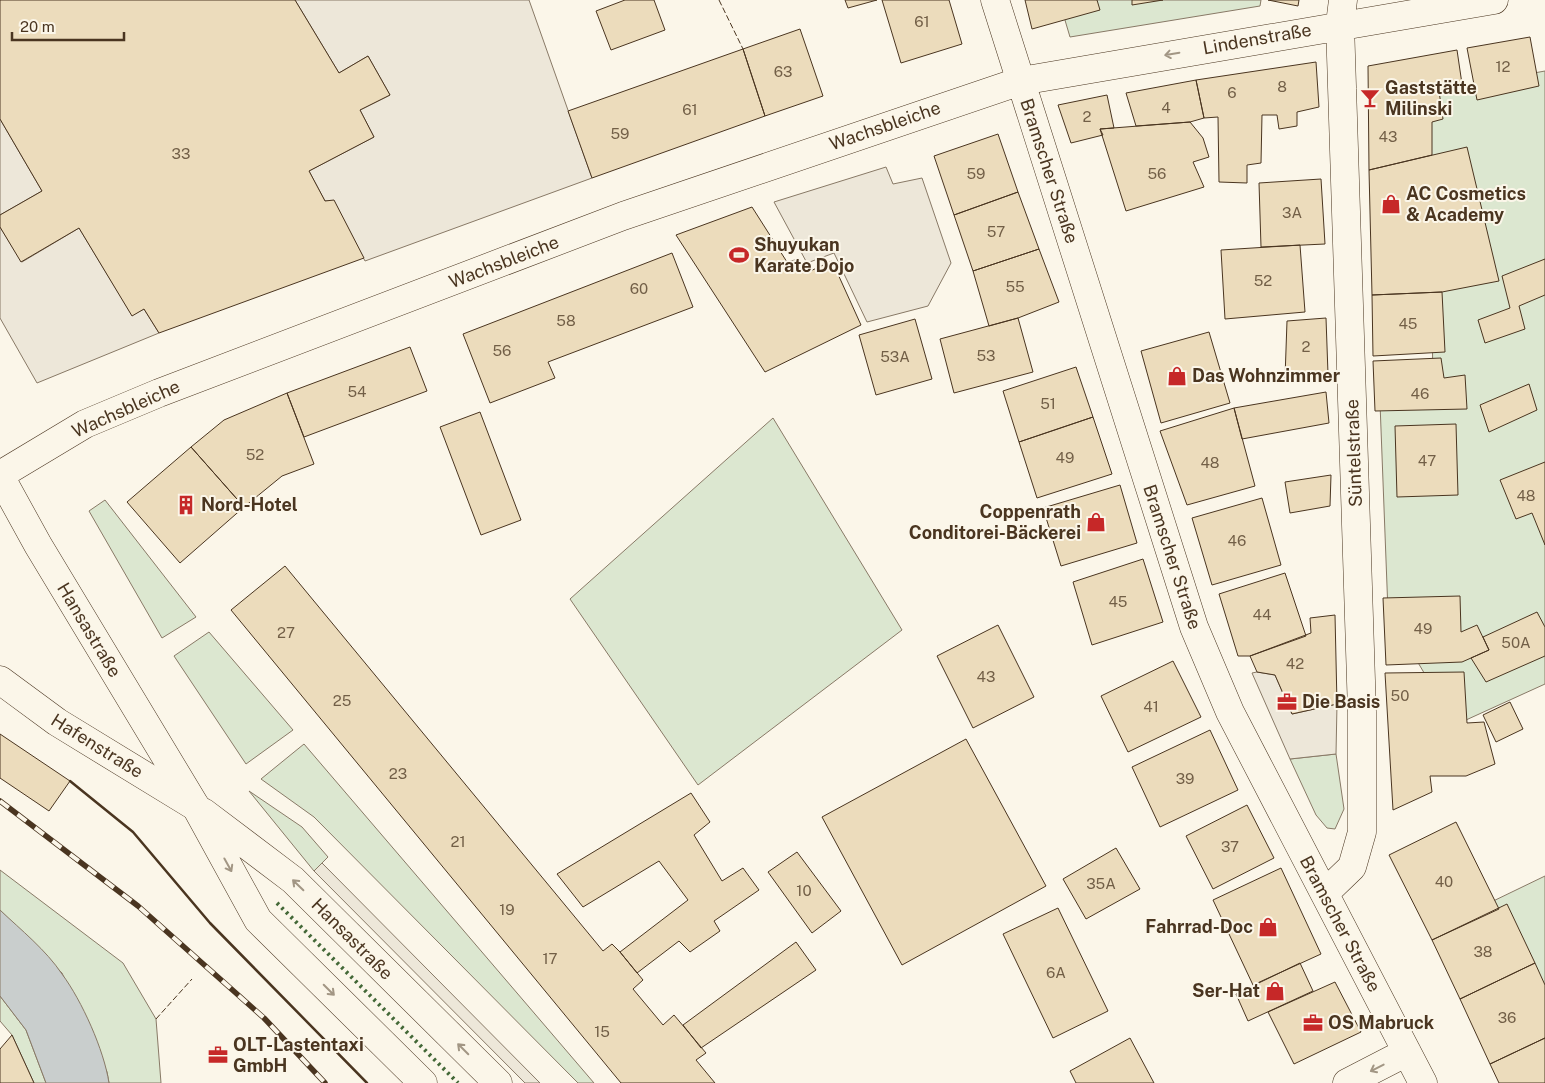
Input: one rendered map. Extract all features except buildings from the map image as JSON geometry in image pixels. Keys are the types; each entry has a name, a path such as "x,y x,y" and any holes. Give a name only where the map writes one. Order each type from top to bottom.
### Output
{"street":[{"name":"Bramscher Straße","path":"995,0 1194,627 1230,712 1423,1083"},
{"name":"Lindenstraße","path":"1021,81 1341,12 1494,0"},
{"name":"Süntelstraße","path":"1325,893 1352,867 1362,832 1362,712 1341,12"},
{"name":"Wachsbleiche","path":"0,475 85,424 159,393 623,216 1021,81"},
{"name":"Hansastraße","path":"0,475 38,545 196,807 258,920 423,1083"},
{"name":"Hafenstraße","path":"0,680 57,722 196,807"},
{"name":"Hansastraße","path":"196,807 293,880 498,1083"},
{"path":"1346,1083 1407,1052"}],"green space":[{"path":"1059,0 1261,0 1260,6 1070,37"},
{"path":"1545,71 1545,684 1455,725 1388,612 1380,403 1433,400 1430,92"},
{"path":"773,418 902,630 698,785 570,599"},
{"path":"105,500 196,617 162,638 89,511"},
{"path":"209,632 293,730 246,764 174,656"},
{"path":"304,744 594,1083 578,1083 314,817 261,779"},
{"path":"1336,754 1344,809 1335,829 1327,828 1316,815 1290,759"},
{"path":"249,791 302,827 328,857 314,871"},
{"path":"0,870 123,963 156,1019 161,1083 109,1083 107,1072 62,973 0,910"},
{"path":"1545,876 1545,1022 1485,905"},
{"path":"0,996 26,1030 46,1083 34,1083 12,1035 0,1021"}],"shaded area":[{"path":"295,0 529,0 592,178 365,261 334,201 325,201 309,171 374,137 360,110 390,95 368,56 339,73"},
{"path":"0,119 42,191 0,215"},
{"path":"886,167 893,184 922,178 951,263 928,306 867,322 834,253 807,263 774,202"},
{"path":"0,227 22,262 79,228 132,315 144,309 159,333 37,383 0,318"},
{"path":"1252,673 1275,675 1292,714 1337,704 1336,754 1290,759"},
{"path":"322,863 540,1083 525,1083 314,871"},
{"path":"0,910 49,957 70,985 97,1041 109,1083 46,1083 26,1030 0,996"}],"railway":[{"path":"0,801 138,906 264,1018 325,1083"}],"hedge":[{"path":"277,903 458,1083"}],"fence":[{"path":"719,0 743,49"},
{"path":"156,1019 192,979"}],"wall":[{"path":"70,781 133,832 210,923 367,1083"}],"place":[{"name":"Gaststätte Milinski","path":"1370,98"},
{"name":"AC Cosmetics & Academy","path":"1391,204"},
{"name":"Shuyukan Karate Dojo","path":"739,255"},
{"name":"Das Wohnzimmer","path":"1177,376"},
{"name":"Nord-Hotel","path":"186,505"},
{"name":"Coppenrath Conditorei-Bäckerei","path":"1096,522"},
{"name":"Die Basis","path":"1287,702"},
{"name":"Fahrrad-Doc","path":"1268,927"},
{"name":"Ser-Hat","path":"1275,991"},
{"name":"OS Mabruck","path":"1313,1023"},
{"name":"OLT-Lastentaxi GmbH","path":"218,1055"}]}
